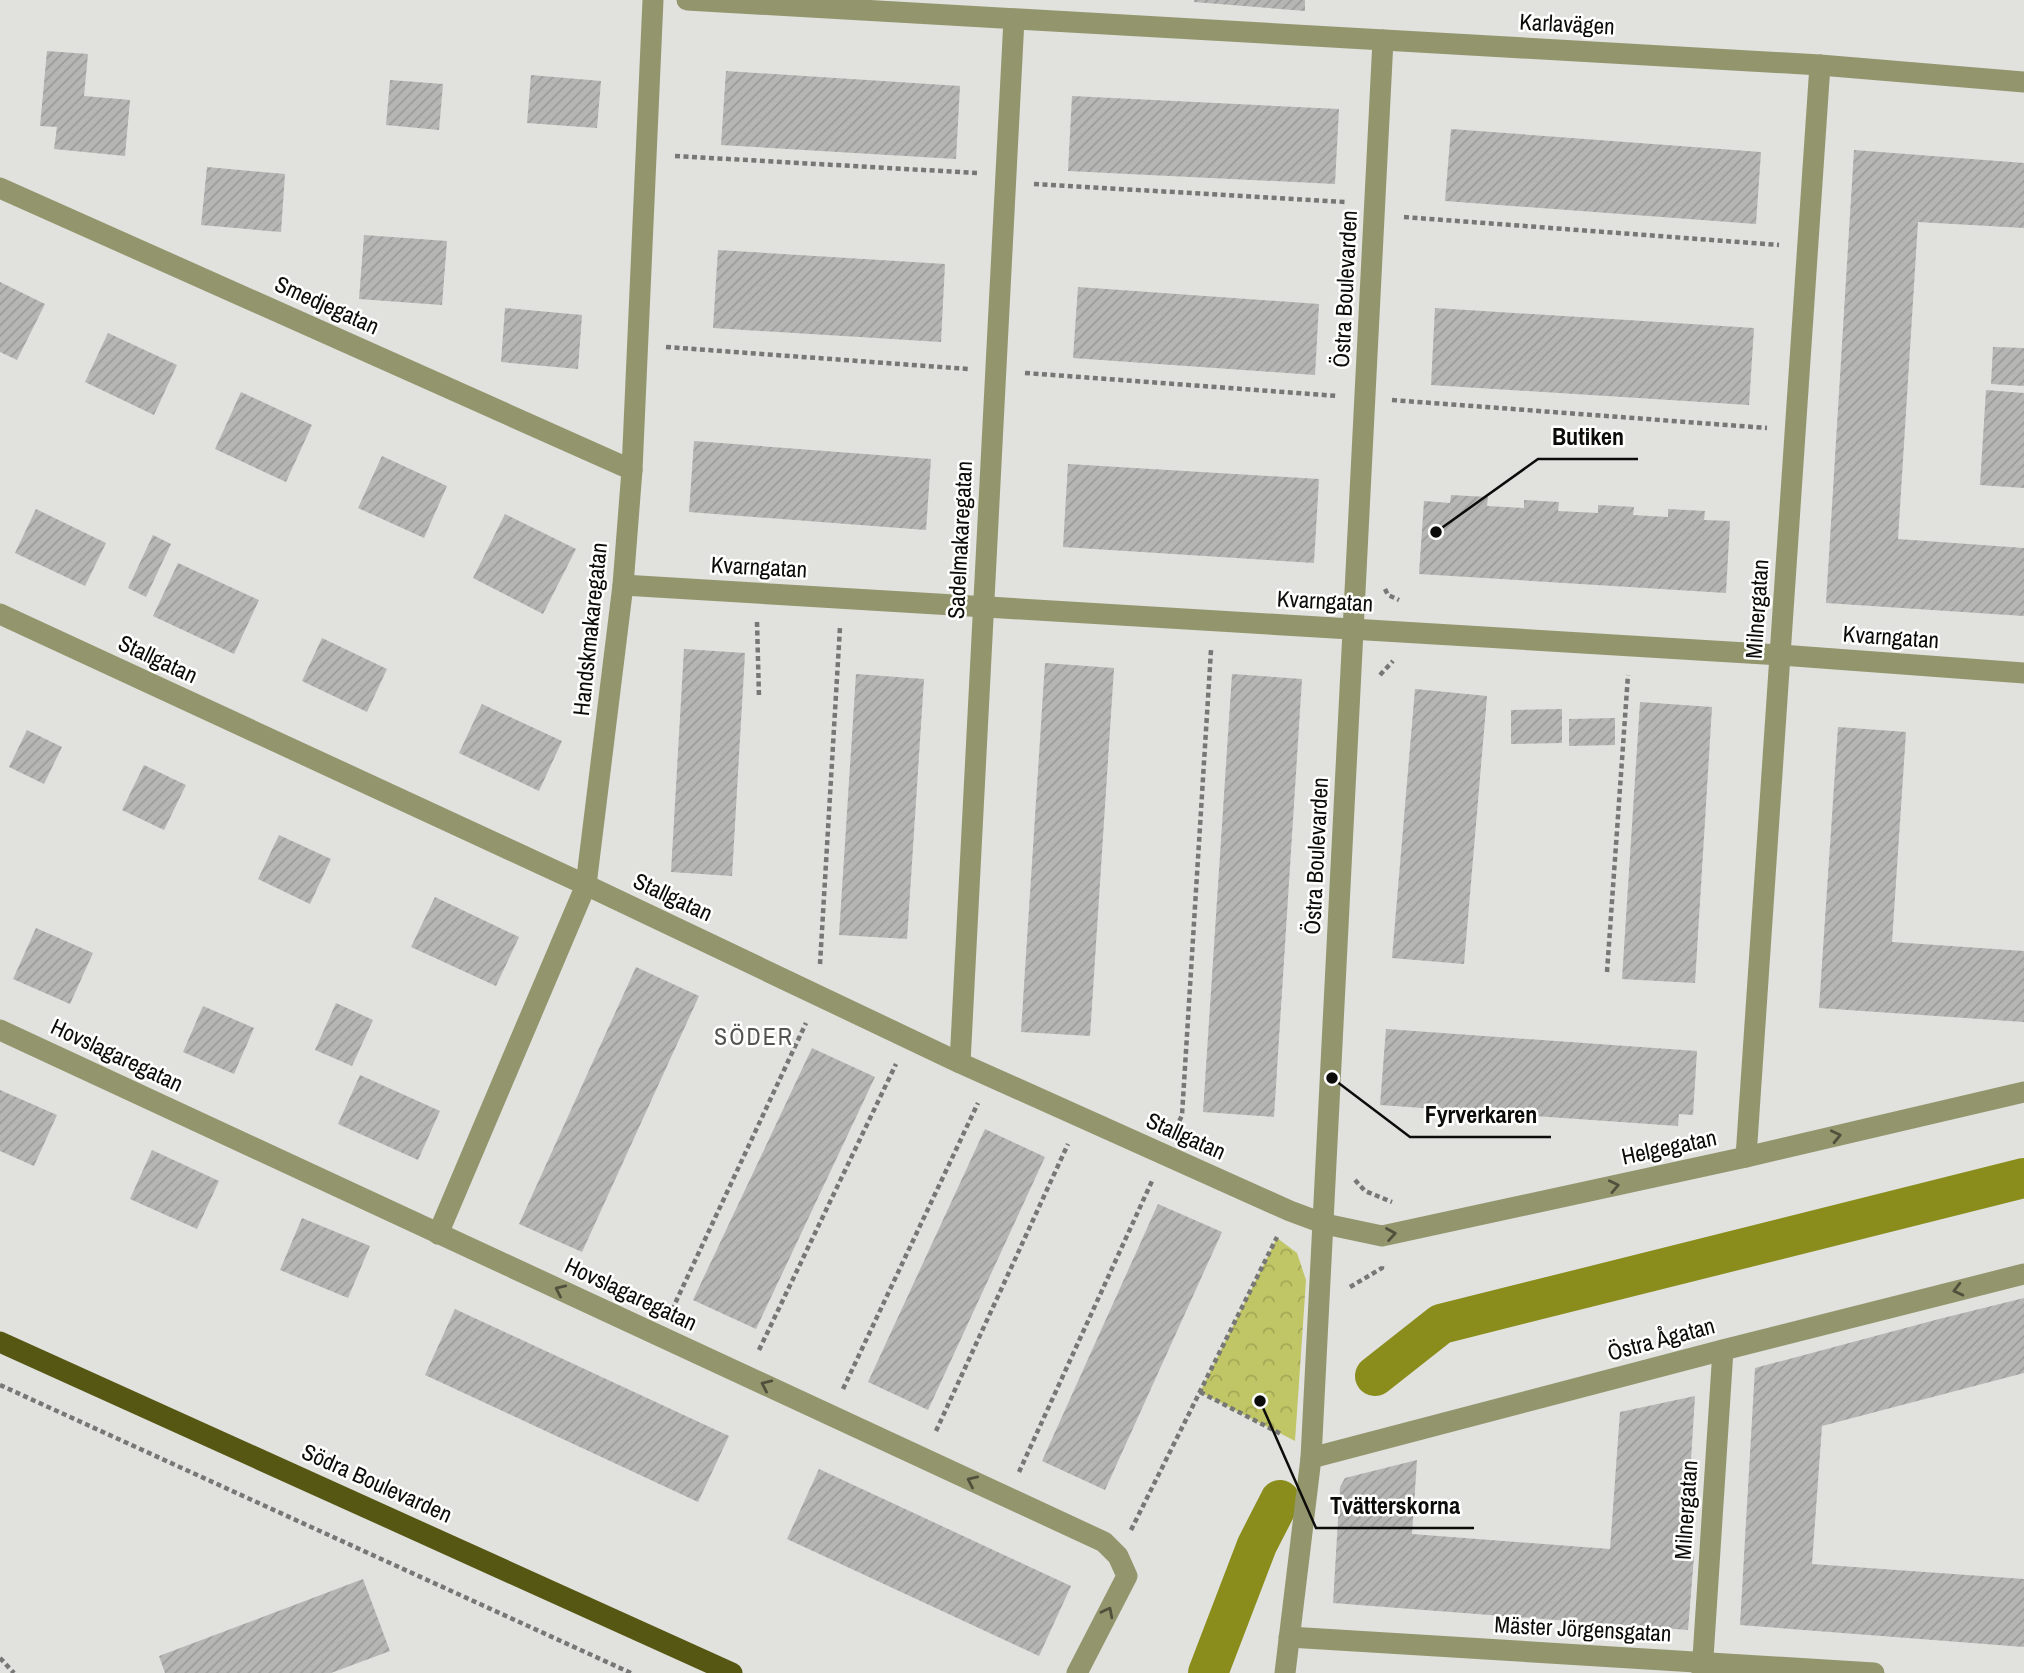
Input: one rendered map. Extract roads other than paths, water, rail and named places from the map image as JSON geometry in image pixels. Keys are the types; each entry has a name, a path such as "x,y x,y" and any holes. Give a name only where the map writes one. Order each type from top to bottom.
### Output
{"main road":[{"name":"Södra Boulevarden","path":"0,1342 733,1673"}],"street":[{"name":"Handskmakaregatan","path":"438,1234 586,885 623,585 632,470 653,0"},
{"name":"Karlavägen","path":"687,0 1820,65 2024,82"},
{"name":"Sadelmakaregatan","path":"960,1063 1014,19"},
{"name":"Östra Boulevarden","path":"1285,1673 1311,1458 1325,1224 1383,40"},
{"name":"Milnergatan","path":"1746,1157 1820,65"},
{"name":"Smedjegatan","path":"0,188 632,470"},
{"name":"Kvarngatan","path":"623,585 1780,655 2024,673"},
{"name":"Stallgatan","path":"0,614 586,885 960,1063 1290,1212 1325,1224"},
{"name":"Hovslagaregatan","path":"0,1030 1104,1542 1118,1556 1127,1576 1077,1673"},
{"name":"Helgegatan","path":"1325,1224 1382,1236 1746,1157 2024,1092"},
{"name":"Östra Ågatan","path":"1311,1458 2024,1273"},
{"name":"Milnergatan","path":"1702,1668 1723,1350"},
{"name":"Mäster Jörgensgatan","path":"1289,1637 1702,1668 1874,1673"}],"waterway":[{"path":"1375,1376 1441,1324 2024,1178"},
{"path":"1208,1673 1257,1545 1280,1500"}],"place":[{"name":"Butiken","path":"1436,532"},
{"name":"Fyrverkaren","path":"1332,1078"},
{"name":"Tvätterskorna","path":"1260,1401"}],"district":[{"name":"SÖDER","path":"754,1037"}]}
